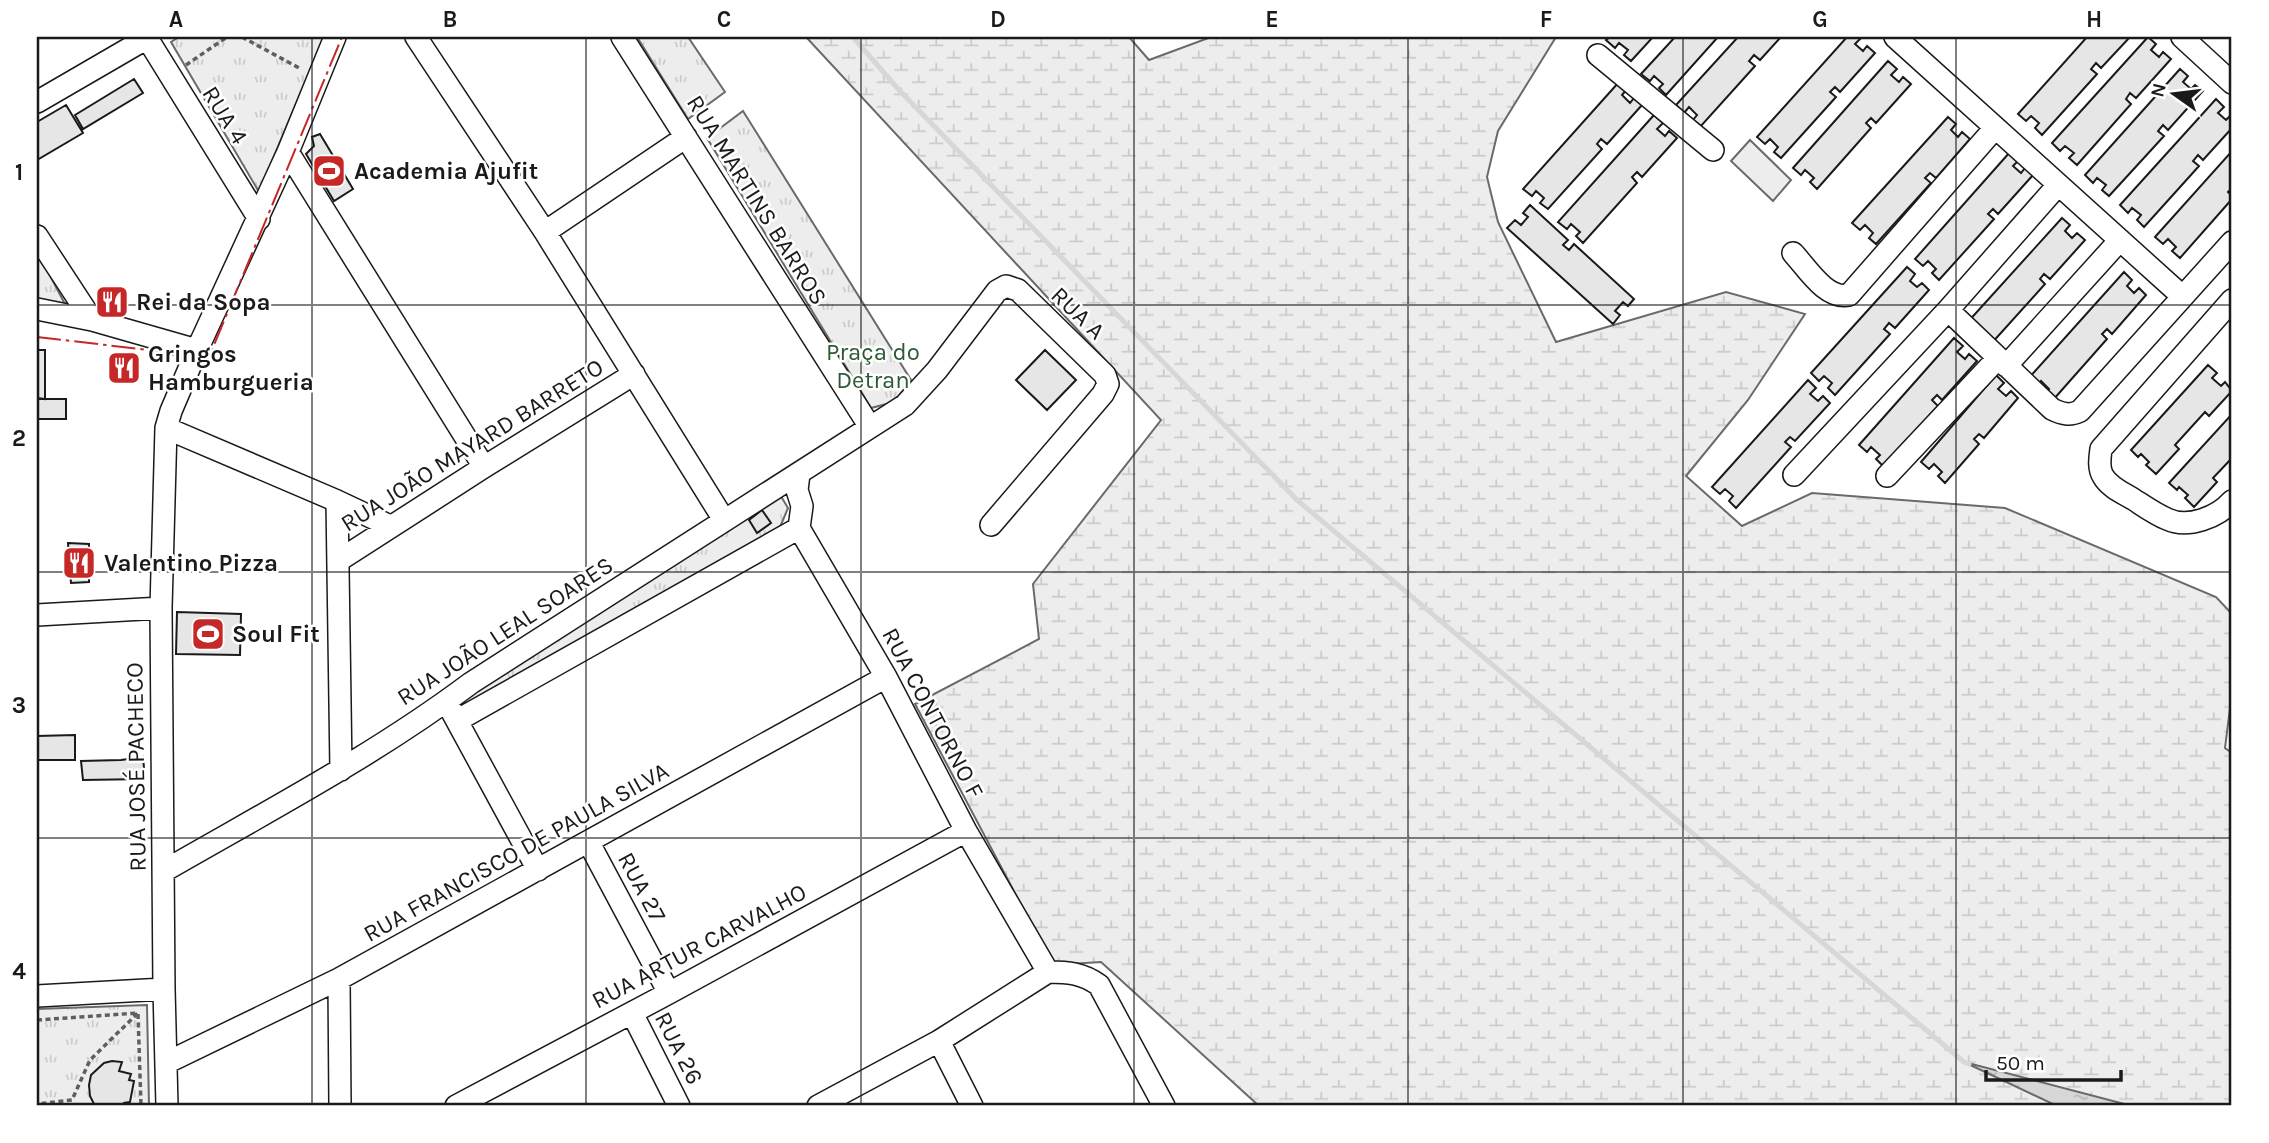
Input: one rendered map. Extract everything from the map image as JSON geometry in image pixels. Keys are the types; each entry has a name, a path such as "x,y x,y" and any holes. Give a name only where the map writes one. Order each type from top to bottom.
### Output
{"street":[{"name":"RUA 4","path":"148,37 259,219"},
{"path":"37,102 148,37"},
{"name":"RUA JOSÉ PACHECO","path":"167,1106 161,608 166,428 197,350 259,219 335,37"},
{"path":"416,37 545,232 724,520"},
{"name":"RUA MARTINS BARROS","path":"622,37 870,427"},
{"path":"1895,37 2182,296"},
{"path":"2182,37 2232,83"},
{"path":"1598,55 1713,150"},
{"path":"1793,253 1824,287 1842,296 1849,295 1995,128"},
{"path":"545,232 686,137"},
{"path":"288,152 484,467"},
{"path":"1794,475 1948,310 2058,185"},
{"path":"37,236 92,320"},
{"path":"1887,476 2120,240"},
{"path":"1948,310 2052,409 2060,413 2074,414 2080,411 2232,242"},
{"name":"RUA JOÃO LEAL SOARES","path":"164,871 341,770 471,683 905,405 921,389 997,291 1006,286"},
{"name":"RUA A","path":"991,525 1103,394 1108,384 1105,375 1017,290 1006,286"},
{"path":"2232,300 2101,449 2099,464 2103,476 2111,486 2169,521 2206,519 2225,510 2232,501"},
{"path":"37,309 92,320 197,350"},
{"name":"RUA JOÃO MAYARD BARRETO","path":"338,561 634,374"},
{"path":"166,428 390,526"},
{"name":"RUA CONTORNO F","path":"799,474 797,491 802,506 799,528 886,677 966,831 1048,972"},
{"path":"337,501 341,770"},
{"name":"RUA JOÃO LEAL SOARES","path":"458,720 799,528"},
{"path":"37,615 161,608"},
{"name":"RUA FRANCISCO DE PAULA SILVA","path":"166,1063 339,979 886,677"},
{"path":"446,702 538,870"},
{"name":"RUA ARTUR CARVALHO","path":"456,1106 966,831"},
{"name":"RUA 27","path":"589,842 669,993"},
{"path":"818,1106 939,1041 1048,972 1066,972 1079,974 1099,985 1164,1106"},
{"path":"339,979 340,1106"},
{"path":"37,996 164,989"},
{"name":"RUA 26","path":"632,1013 680,1106"},
{"path":"939,1041 972,1106"}],"path":[{"path":"170,76 228,37"},
{"path":"242,37 318,79"},
{"path":"37,1020 138,1013"},
{"path":"37,1104 72,1100 90,1060 138,1013"},
{"path":"138,1013 141,1106"}],"shaded area":[{"path":"1750,140 1791,180 1773,201 1731,161"}],"green space":[{"path":"179,37 324,37 259,192 171,42"},
{"path":"637,37 688,37 725,92 688,119"},
{"path":"806,37 1129,37 1149,60 1211,37 1556,37 1498,131 1487,177 1498,222 1556,342 1726,292 1805,314 1748,400 1686,476 1742,526 1812,493 2005,508 2216,597 2232,614 2232,692 2225,748 2232,753 2232,1106 1259,1106 1101,962 1053,965 915,704 1039,639 1033,584 1161,420"},
{"name":"Praça do Detran","path":"743,111 911,380 894,402 871,408 707,138"},
{"path":"37,251 65,304 37,301"},
{"path":"779,493 788,508 778,532 465,708 457,698"},
{"path":"147,1005 149,1106 37,1106 37,1009"}],"water":[{"path":"1964,1062 2132,1106 2057,1106"}],"building":[{"path":"1610,37 1653,37 1631,61 1624,55 1628,50 1619,43 1615,48 1606,40"},
{"path":"1675,37 1718,37 1666,95 1659,88 1663,84 1654,76 1650,81 1641,74"},
{"path":"1738,37 1781,37 1760,60 1754,55 1749,61 1755,66 1701,126 1693,120 1697,115 1689,107 1684,113 1676,105"},
{"path":"1847,37 1861,38 1855,44 1863,51 1867,46 1875,53 1840,92 1835,87 1830,92 1836,97 1781,158 1774,152 1778,147 1770,139 1765,144 1757,137"},
{"path":"2087,37 2130,37 2101,68 2096,63 2091,69 2097,74 2042,135 2035,128 2039,123 2031,116 2026,121 2018,114"},
{"path":"2148,37 2156,44 2151,50 2159,57 2163,52 2171,59 2136,98 2130,93 2126,99 2131,104 2077,165 2069,158 2074,153 2065,146 2060,151 2052,143"},
{"path":"1888,61 1897,69 1891,75 1899,82 1903,77 1911,84 1876,123 1871,118 1866,123 1871,128 1817,189 1810,182 1814,178 1805,170 1801,175 1793,168"},
{"path":"2180,69 2188,76 2183,82 2191,89 2195,85 2203,91 2168,130 2163,125 2158,131 2164,136 2109,196 2102,190 2106,185 2097,178 2093,183 2085,175"},
{"path":"134,79 143,93 83,129 75,115"},
{"path":"1619,82 1627,89 1622,95 1630,103 1634,98 1642,105 1607,144 1601,139 1597,144 1602,149 1548,209 1540,203 1544,198 1536,191 1532,196 1523,189"},
{"path":"2216,99 2224,107 2218,113 2226,120 2232,116 2232,128 2203,160 2198,155 2193,161 2199,166 2144,227 2137,220 2141,215 2132,208 2128,213 2120,205"},
{"path":"66,105 83,133 37,160 37,122"},
{"path":"1654,115 1663,123 1657,129 1665,136 1669,131 1677,138 1642,177 1637,172 1632,177 1637,183 1583,243 1576,236 1580,232 1571,224 1567,229 1558,222"},
{"path":"1948,117 1956,124 1951,130 1958,137 1962,132 1970,139 1936,178 1930,173 1925,178 1931,183 1876,244 1869,238 1873,233 1865,225 1860,230 1852,223"},
{"name":"Academia Ajufit","path":"320,134 353,189 334,201 306,154 314,146 312,137"},
{"path":"2232,151 2232,188 2228,192 2232,199 2180,258 2172,251 2176,247 2168,239 2163,244 2155,237"},
{"path":"2010,152 2019,160 2013,166 2021,173 2025,168 2033,175 1998,214 1993,209 1988,214 1994,219 1939,280 1932,273 1936,269 1928,261 1923,266 1915,259"},
{"path":"1530,205 1568,240 1563,245 1569,250 1574,244 1634,299 1628,306 1623,302 1615,311 1620,315 1613,324 1507,228 1515,220 1521,225 1528,217 1523,213"},
{"path":"2062,218 2070,225 2065,231 2072,238 2077,233 2085,240 2050,279 2044,274 2040,279 2045,284 1990,345 1966,324"},
{"path":"1907,267 1915,274 1910,281 1917,287 1922,283 1929,290 1895,328 1889,323 1884,329 1890,334 1835,395 1828,388 1832,383 1824,376 1819,381 1811,373"},
{"path":"2124,272 2132,280 2127,286 2134,293 2139,288 2146,295 2112,334 2107,329 2102,334 2107,339 2053,400 2045,393 2049,389 2041,381 2036,386 2028,379"},
{"path":"1954,338 1963,346 1957,352 1965,359 1969,354 1977,361 1942,400 1937,395 1932,400 1938,406 1883,466 1876,459 1880,455 1871,447 1867,452 1859,445"},
{"path":"37,350 45,350 45,399 37,398"},
{"path":"1045,350 1076,380 1047,410 1016,380"},
{"path":"2208,365 2217,373 2212,378 2221,386 2225,382 2232,391 2209,416 2205,412 2175,445 2179,449 2156,474 2146,465 2149,462 2141,454 2138,457 2131,450"},
{"path":"1996,375 2004,383 1998,389 2006,396 2011,391 2018,398 1984,438 1979,434 1974,439 1979,444 1945,483 1938,476 1942,472 1934,464 1929,469 1921,462"},
{"path":"1808,380 1816,388 1810,394 1818,401 1823,396 1830,403 1795,441 1790,437 1785,442 1791,447 1736,508 1729,501 1733,496 1725,489 1720,494 1712,487"},
{"path":"37,399 66,399 66,419 37,419"},
{"path":"2232,414 2232,458 2213,478 2217,482 2194,507 2185,498 2188,495 2169,483"},
{"path":"762,510 771,523 757,533 749,520"},
{"name":"Valentino Pizza","path":"68,543 89,544 89,582 71,583"},
{"name":"Soul Fit","path":"177,612 241,614 240,655 176,654"},
{"path":"75,735 75,760 37,760 37,736"},
{"path":"143,757 145,779 83,780 81,761"},
{"path":"122,1062 119,1071 131,1074 129,1080 134,1081 130,1102 124,1103 123,1106 95,1106 90,1096 91,1075 104,1063"}],"waterway":[{"path":"853,37 899,90 1297,500 1969,1064"}],"power":[{"path":"37,337 209,357 342,37"}],"place":[{"name":"Academia Ajufit","path":"329,171"},
{"name":"Rei da Sopa","path":"112,302"},
{"name":"Gringos Hamburgueria","path":"124,368"},
{"name":"Valentino Pizza","path":"79,563"},
{"name":"Soul Fit","path":"208,634"}]}
